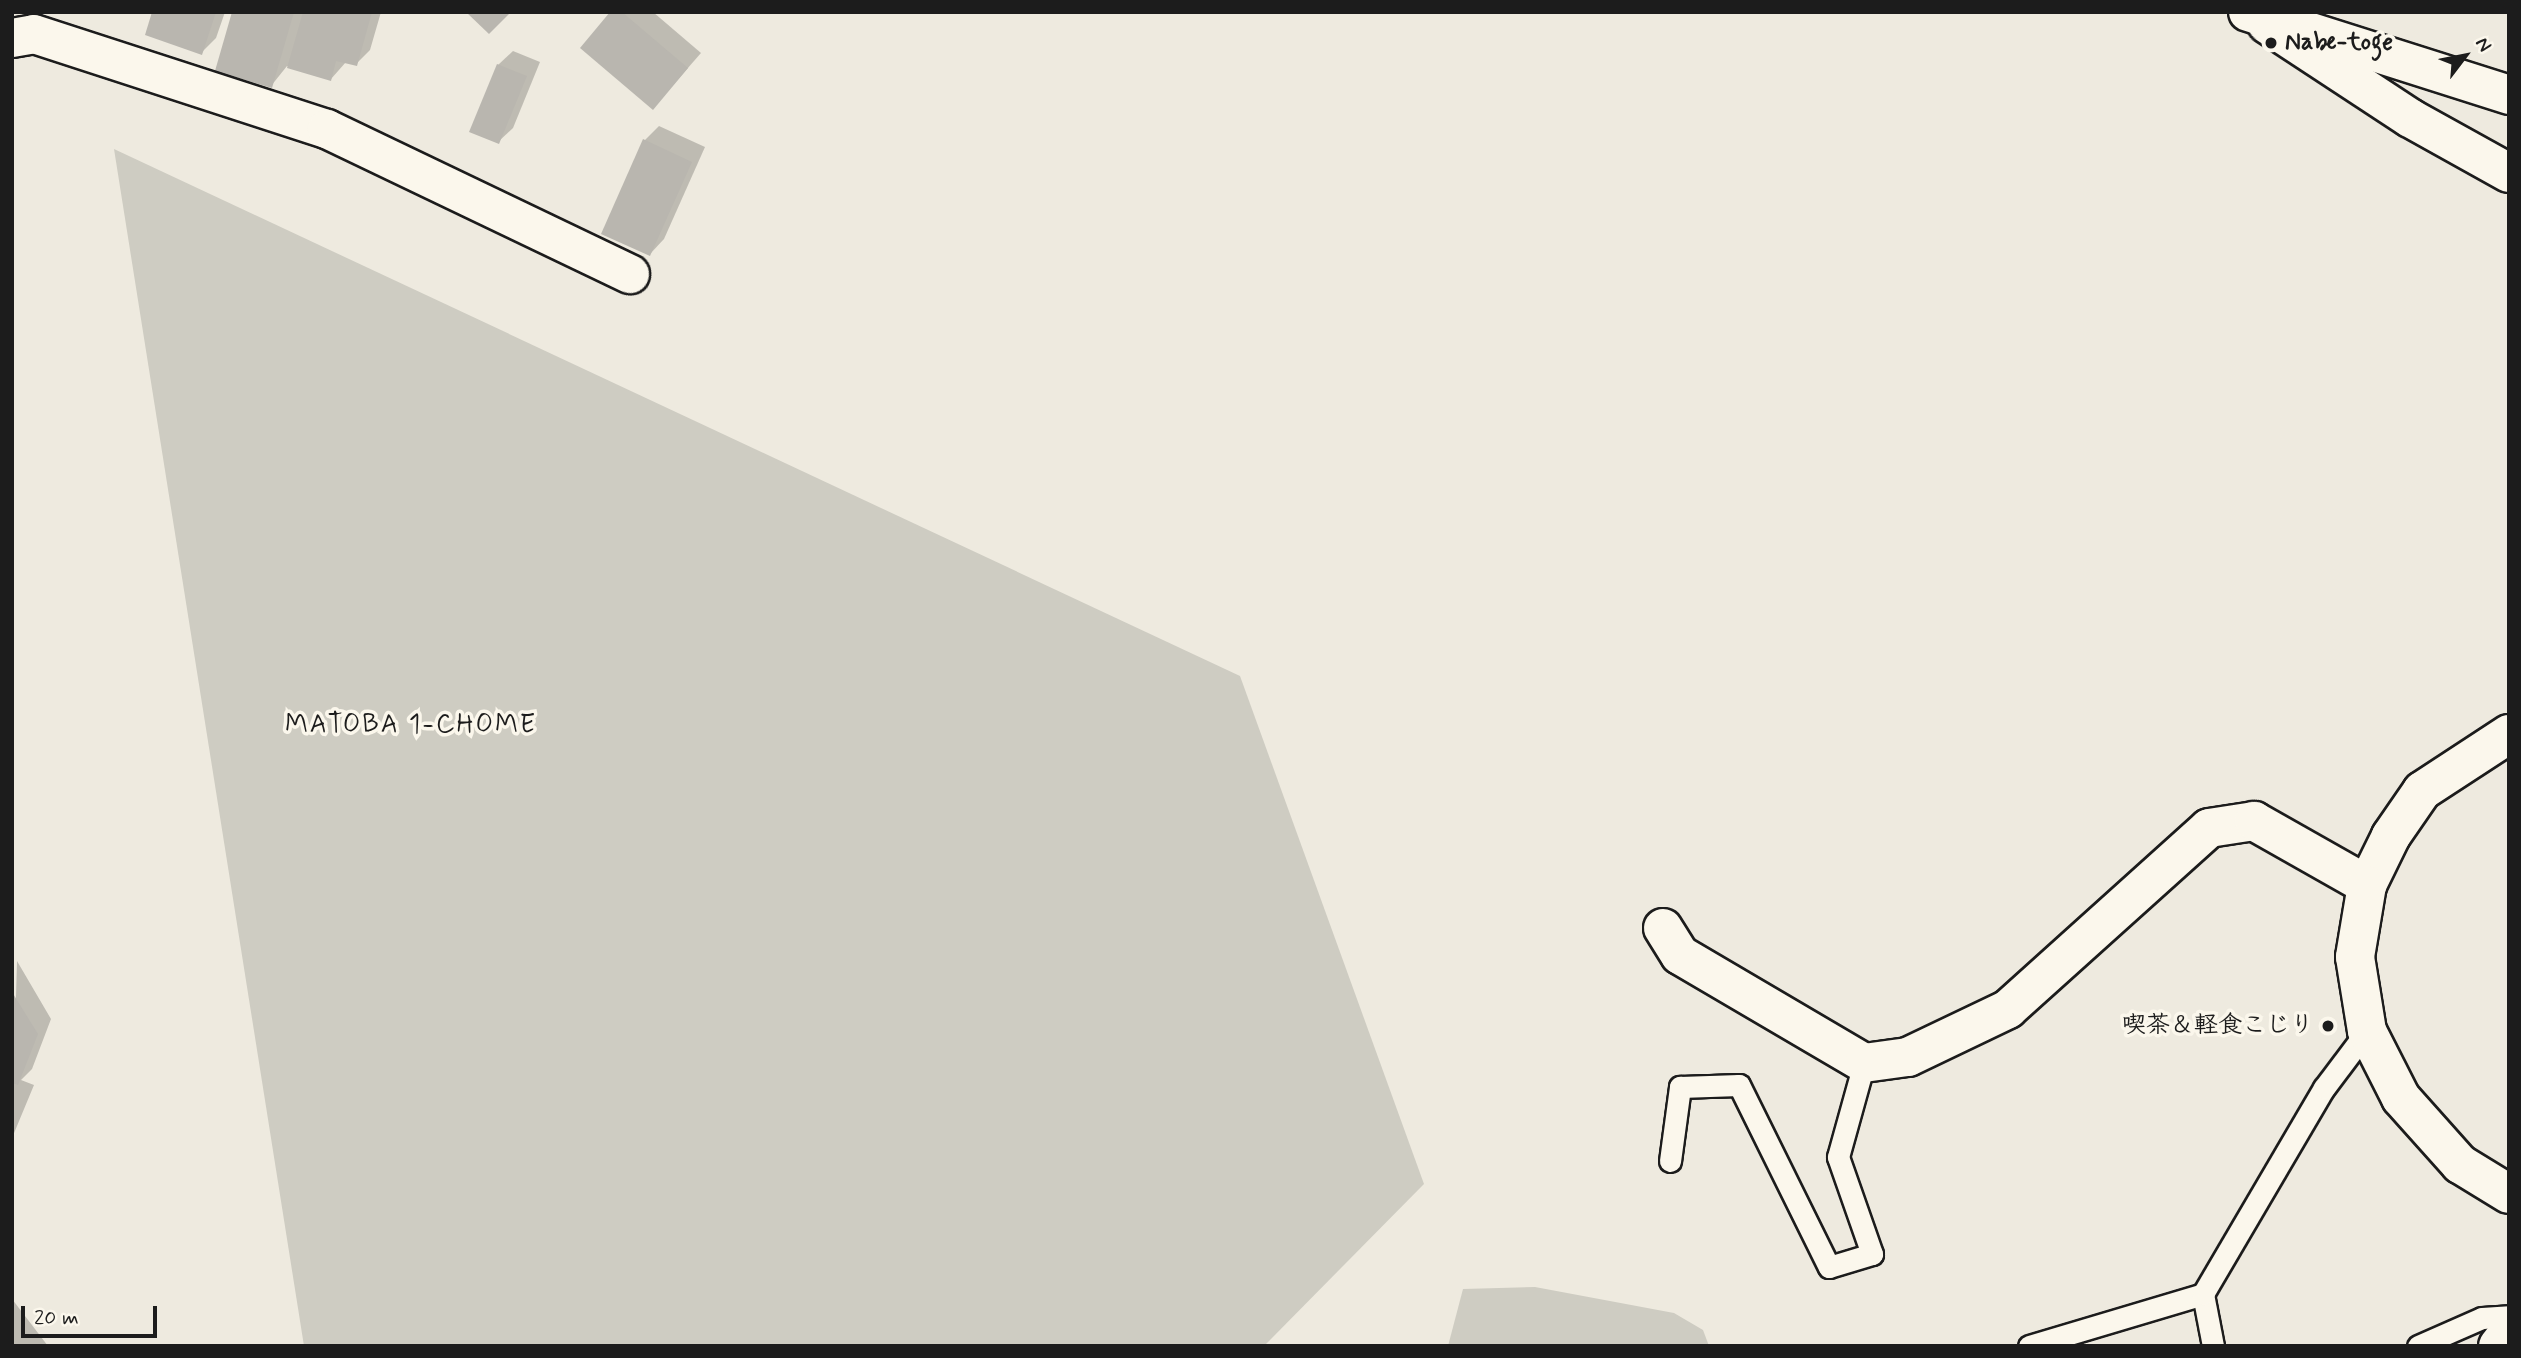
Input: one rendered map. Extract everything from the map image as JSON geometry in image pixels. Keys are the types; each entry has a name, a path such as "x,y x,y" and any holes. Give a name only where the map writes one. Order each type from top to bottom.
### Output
{"main road":[{"path":"2251,14 2509,95"},
{"path":"2251,14 2410,118 2509,173"},
{"path":"12,38 34,33 327,129 630,274"},
{"path":"2509,734 2422,792 2367,886 2355,957 2367,1031 2401,1097 2460,1164 2509,1194"},
{"path":"1663,928 1680,955 1864,1063 1908,1057 2008,1009 2208,828 2254,821 2367,886"},
{"path":"2498,1346 2509,1332"}],"lane":[{"path":"2213,1346 2203,1294 2324,1088 2367,1031"},
{"path":"1670,1161 1680,1087 1739,1086 1829,1267 1872,1254 1838,1157 1864,1063"},
{"path":"2029,1346 2203,1294"},
{"path":"2418,1346 2482,1318 2509,1316"}],"shaded area":[{"path":"114,149 1240,676 1424,1184 1264,1346 304,1346"},
{"path":"1535,1287 1674,1313 1703,1330 1709,1346 1448,1346 1463,1289"}],"building":[{"path":"152,12 216,12 202,55 145,35"},
{"path":"232,12 294,12 272,88 215,71"},
{"path":"303,12 372,12 357,66 336,61 331,81 287,68"},
{"path":"466,12 511,12 489,34"},
{"path":"610,12 622,12 688,68 653,110 580,48"},
{"path":"497,64 527,76 499,144 469,132"},
{"path":"643,139 692,162 650,256 601,234"},
{"path":"12,992 38,1034 18,1085 12,1083"}],"place":[{"name":"Nabe-toge","path":"2271,43"},
{"name":"喫茶＆軽食こじり","path":"2328,1026"}],"district":[{"name":"MATOBA 1-CHOME","path":"411,726"}]}
